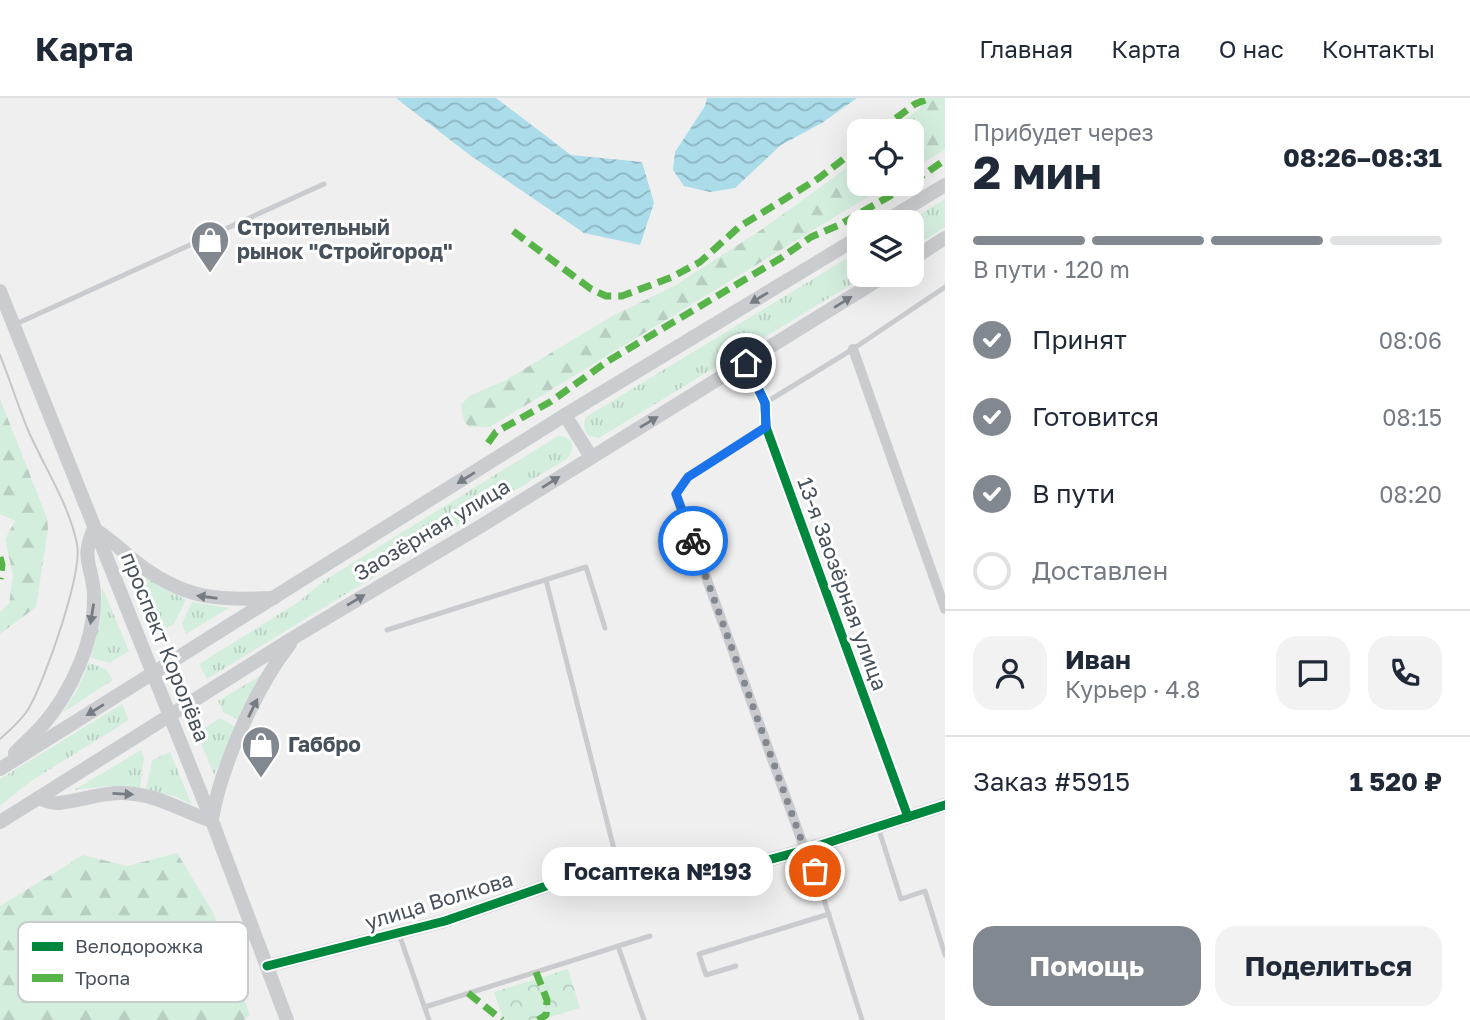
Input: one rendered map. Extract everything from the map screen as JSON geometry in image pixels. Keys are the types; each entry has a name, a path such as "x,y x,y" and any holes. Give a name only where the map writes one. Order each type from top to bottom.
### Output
{"main road":[{"path":"904,210 945,185"},
{"path":"924,253 944,242"},
{"name":"Заозёрная улица","path":"1,768 565,415 847,244"},
{"name":"Заозёрная улица","path":"0,822 298,635 481,526 867,287"},
{"name":"проспект Королёва","path":"0,291 212,821 287,1020"},
{"path":"565,415 591,457"},
{"path":"1,768 43,725 62,698 82,659 94,597 86,546 94,528 113,540 152,574 189,594 223,599 275,598"},
{"path":"38,798 56,804 99,794 124,793 162,799 212,821 216,793 244,726 270,672 298,635"},
{"name":"улица Волкова","path":"267,966 445,921 595,869 617,864 731,870 807,850 945,805"}],"street":[{"path":"853,349 945,609"},
{"name":"13-я Заозёрная улица","path":"746,363 765,403 766,427 908,817"},
{"path":"676,494 807,850"}],"lane":[{"path":"13,326 324,184"},
{"path":"765,403 853,349 945,287"},
{"path":"676,494 688,477 766,427"},
{"path":"387,630 586,567 605,628"},
{"path":"546,580 617,864"},
{"path":"878,826 901,899 925,891 945,955"},
{"path":"807,850 862,1020"},
{"path":"736,966 706,975 699,954 829,914"},
{"path":"399,934 429,1020"},
{"path":"425,1007 650,936"},
{"path":"618,946 644,1020"}],"green space":[{"path":"918,98 945,98 945,149 924,162 924,119 906,119 921,107 923,100"},
{"path":"847,168 847,196 869,196 490,427 469,427 464,421 461,405 469,396 506,380 614,315 674,286 764,228"},
{"path":"945,199 945,227 924,240 924,212"},
{"path":"847,258 847,287 599,438 587,434 584,427 586,417"},
{"path":"0,399 47,518 48,529 36,607 0,634 0,612 9,604 13,575 5,539 15,521 0,514"},
{"path":"558,436 568,438 572,444 571,452 565,460 207,679 199,664 297,603 325,580"},
{"path":"122,555 148,579 186,600 174,624 155,634"},
{"path":"102,587 129,651 110,663 91,658 100,619"},
{"path":"192,602 229,608 186,634 182,623"},
{"path":"89,663 106,669 113,680 62,713 76,692"},
{"path":"263,674 239,720 223,712 218,701"},
{"path":"122,704 129,720 31,781 0,806 0,779"},
{"path":"220,718 236,727 214,775 197,733"},
{"path":"141,750 144,758 140,788 109,786 74,790"},
{"path":"170,752 192,805 176,797 146,789 152,760"},
{"path":"177,853 217,922 18,922 18,1002 245,1002 250,1015 244,1020 0,1020 0,906 83,855 127,866"},
{"path":"568,969 580,1008 540,1020 503,1020 494,992"}],"water":[{"path":"396,98 496,98 571,155 642,162 654,203 640,245 584,233 471,156"},
{"path":"707,98 857,98 822,123 781,145 735,188 710,192 684,186 673,170 675,152 705,106"}],"tram line":[{"path":"0,355 28,430 68,515 77,544 69,601 53,651 29,708 16,725 0,739"}],"marked path":[{"path":"895,119 915,104 930,98"},
{"path":"513,231 591,289 606,296 622,296 672,277 700,262 739,227 819,178 847,156"},
{"path":"924,175 945,160"},
{"path":"488,443 496,432 550,402 608,361 781,258 811,237 839,225 890,196"},
{"path":"0,557 0,579"},
{"path":"536,972 547,1000 546,1015 538,1020"},
{"path":"468,993 502,1020"}],"cycle path":[{"path":"746,363 765,403 766,427 908,817"},
{"path":"267,966 445,921 595,869 617,864 640,864 712,871 731,870 805,850 945,805"}],"way so far":[{"path":"693,541 815,871"}],"place":[{"name":"Строительный рынок \"Стройгород\"","path":"210,274"},
{"name":"Габбро","path":"261,779"},
{"name":"Госаптека №193","path":"815,871"}],"route":[{"path":"693,541 676,494 688,477 766,427 765,403 746,363"}]}
